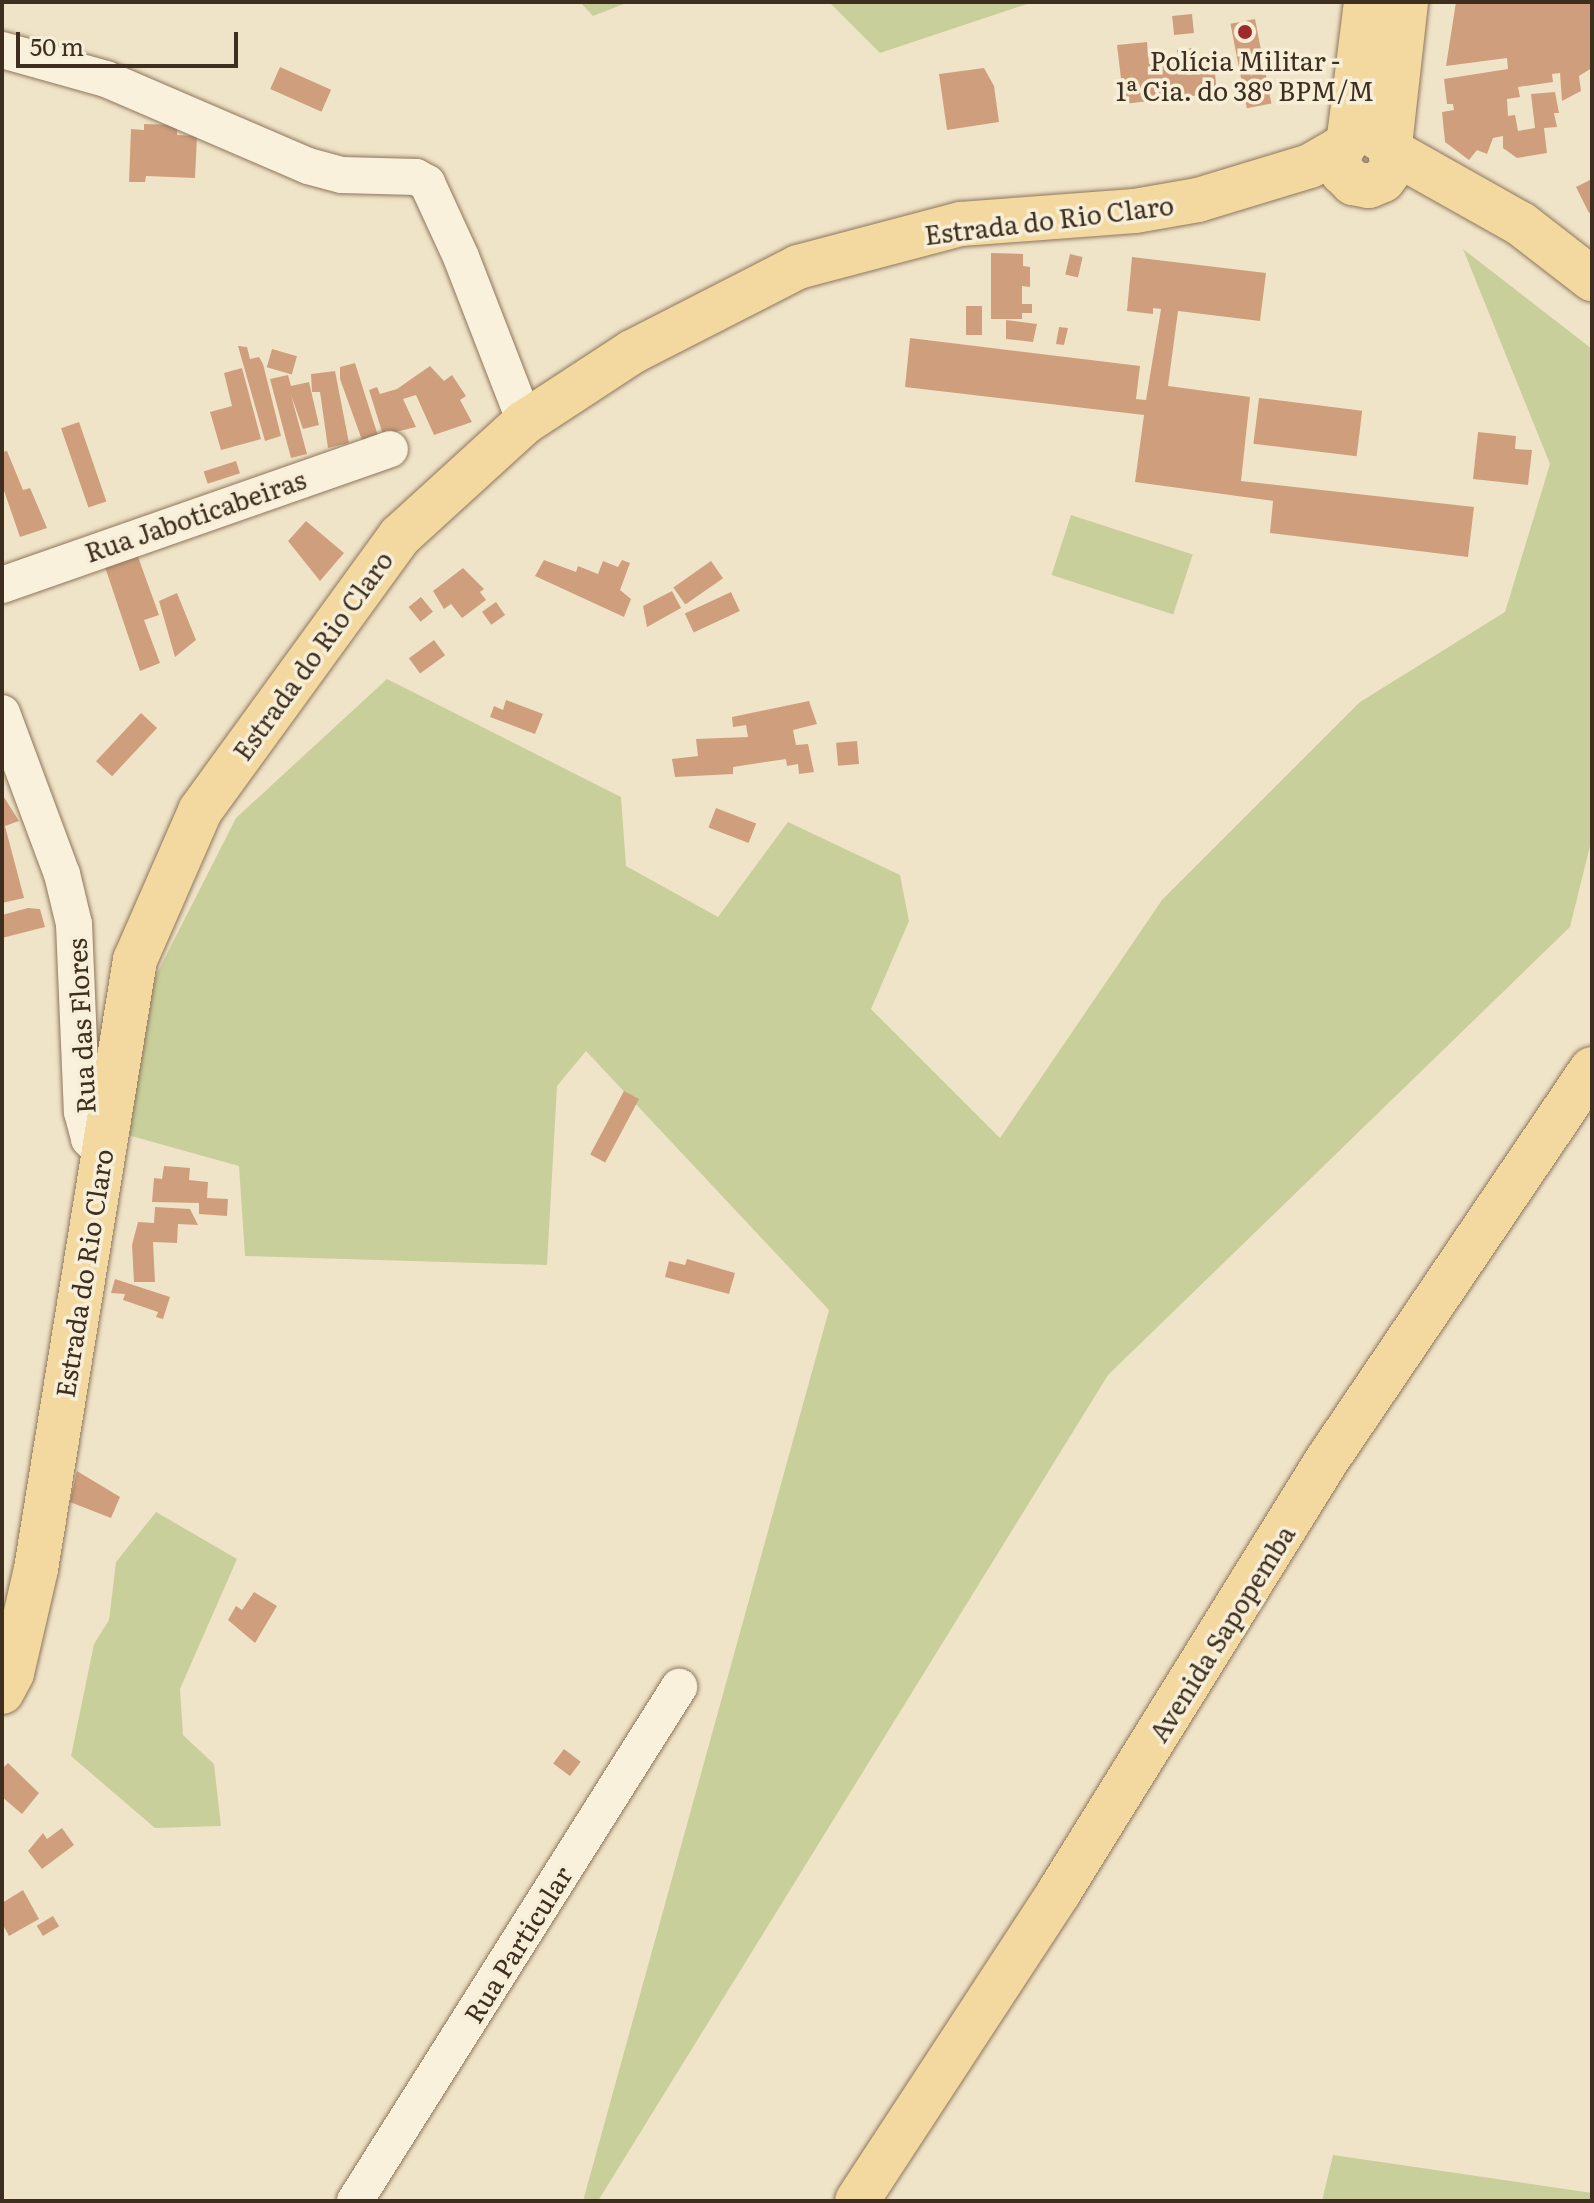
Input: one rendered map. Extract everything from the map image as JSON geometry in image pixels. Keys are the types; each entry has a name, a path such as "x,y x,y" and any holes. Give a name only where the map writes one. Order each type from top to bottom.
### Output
{"main road":[{"path":"1366,2 1367,158"},
{"path":"1367,158 1406,2"},
{"path":"1367,158 1438,202 1580,269"},
{"name":"Estrada do Rio Claro","path":"2,1692 12,1673 36,1569 135,960 200,811 400,536 525,422 632,352 798,267 961,224 1135,211 1367,158"},
{"name":"Avenida Sapopemba","path":"857,2201 1067,1879 1327,1460 1592,1069"}],"street":[{"path":"2,50 106,79 308,166 342,175 416,177 427,183 525,422"},
{"name":"Rua Jaboticabeiras","path":"2,585 390,449"},
{"name":"Rua das Flores","path":"2,713 62,874 74,924 82,1112 89,1139 103,1153"},
{"name":"Rua Particular","path":"355,2201 679,1687"}],"green space":[{"path":"580,2 629,2 593,16"},
{"path":"829,2 1033,2 880,53"},
{"path":"1463,249 1592,349 1592,838 1570,927 1108,1375 598,2201 583,2201 829,1310 586,1051 557,1086 547,1265 245,1256 239,1166 124,1134 147,993 236,818 387,679 621,797 626,866 718,917 788,822 900,875 909,921 871,1009 1000,1138 1162,900 1360,702 1505,612 1550,464"},
{"path":"1071,515 1193,555 1173,614 1052,575"},
{"path":"156,1512 237,1559 180,1689 183,1735 214,1764 221,1826 155,1828 71,1756 94,1644 109,1620 116,1562"},
{"path":"1333,2155 1592,2193 1592,2201 1322,2201"}],"building":[{"path":"1456,2 1592,2 1592,68 1579,76 1581,91 1562,101 1560,73 1552,74 1553,82 1518,87 1520,97 1507,99 1508,116 1515,115 1518,131 1535,128 1531,94 1555,92 1559,113 1554,113 1557,127 1544,128 1547,153 1517,158 1503,148 1503,136 1493,138 1487,154 1477,150 1469,160 1445,142 1442,112 1454,110 1453,104 1447,104 1444,79 1508,69 1507,58 1446,66"},
{"path":"1192,14 1194,33 1174,35 1172,16"},
{"path":"1255,19 1271,103 1247,108 1230,24"},
{"path":"1147,42 1149,64 1169,62 1178,57 1177,50 1192,48 1194,65 1214,63 1217,93 1124,104 1117,45"},
{"path":"280,67 331,90 321,112 270,89"},
{"path":"984,68 994,86 999,122 947,130 939,74"},
{"path":"144,124 177,125 177,135 197,136 195,178 146,176 145,182 129,182 131,129 144,130"},
{"path":"1592,179 1592,211 1589,213 1576,187"},
{"path":"991,253 1023,254 1023,266 1030,267 1030,287 1022,286 1022,304 1032,304 1032,313 1022,313 1022,319 991,319"},
{"path":"1070,254 1083,257 1078,277 1065,274"},
{"path":"1132,257 1266,273 1260,321 1178,311 1168,386 1250,397 1241,481 1474,507 1468,557 1270,533 1273,501 1135,482 1144,415 905,387 910,338 1140,366 1136,399 1146,400 1161,309 1153,308 1153,314 1127,311"},
{"path":"966,306 982,306 982,335 966,335"},
{"path":"1006,320 1037,324 1033,342 1006,339"},
{"path":"1059,327 1068,328 1064,345 1056,344"},
{"path":"238,346 247,347 250,359 259,357 263,364 281,436 265,441"},
{"path":"272,349 297,356 292,374 267,367"},
{"path":"355,363 378,436 362,440 340,379 340,367"},
{"path":"430,366 444,381 452,375 466,396 460,400 472,422 434,435 416,395 403,399 416,427 383,435 369,390 377,387 380,394 397,389"},
{"path":"242,368 261,439 221,450 210,412 232,406 224,373"},
{"path":"335,371 349,443 328,448 320,392 312,392 311,374"},
{"path":"288,375 291,386 309,382 319,425 303,429 291,395 307,454 291,458 270,379"},
{"path":"1259,398 1362,411 1357,456 1253,444"},
{"path":"79,422 106,501 88,508 61,428"},
{"path":"1478,432 1516,436 1515,449 1532,450 1528,485 1473,479"},
{"path":"7,451 23,490 30,488 47,528 20,537 2,485 2,452"},
{"path":"236,461 240,473 208,484 204,472"},
{"path":"306,521 344,553 320,581 288,541"},
{"path":"137,554 159,615 144,620 160,663 140,671 105,567"},
{"path":"544,560 576,572 578,566 598,574 603,561 618,567 622,560 630,563 620,590 631,599 624,617 535,576"},
{"path":"711,561 723,578 685,605 673,587"},
{"path":"463,568 484,589 480,592 486,600 462,618 451,604 444,609 433,591"},
{"path":"672,591 681,608 647,627 643,606"},
{"path":"731,592 740,611 694,633 685,614"},
{"path":"177,593 196,640 175,657 159,601"},
{"path":"421,597 433,612 421,622 409,607"},
{"path":"496,602 505,615 491,625 482,612"},
{"path":"434,640 445,655 420,674 409,658"},
{"path":"506,700 543,714 535,734 490,717 494,706 503,710"},
{"path":"809,701 817,724 793,730 796,745 808,744 814,772 799,774 798,764 787,766 786,759 733,767 733,774 675,777 672,759 698,756 696,739 748,737 746,725 733,727 732,717"},
{"path":"141,713 157,728 112,776 96,761"},
{"path":"857,741 859,764 838,766 836,743"},
{"path":"2,794 19,821 5,826 24,898 2,903"},
{"path":"716,808 756,823 749,843 708,828"},
{"path":"28,908 40,909 45,927 2,938 2,915"},
{"path":"624,1091 639,1099 605,1163 590,1155"},
{"path":"164,1166 190,1168 189,1180 208,1182 207,1198 228,1199 227,1216 199,1214 199,1203 152,1202 154,1178 162,1179"},
{"path":"155,1207 190,1209 198,1225 178,1224 177,1243 153,1242 155,1282 134,1282 132,1245 138,1222 154,1223"},
{"path":"687,1259 735,1273 729,1294 665,1277 669,1261 685,1265"},
{"path":"115,1279 170,1297 163,1319 156,1317 158,1312 123,1300 125,1294 111,1293"},
{"path":"77,1471 120,1497 111,1518 70,1502"},
{"path":"254,1592 277,1606 255,1643 228,1620 236,1606 242,1610"},
{"path":"564,1749 581,1762 570,1776 553,1763"},
{"path":"8,1763 39,1793 22,1814 2,1797 2,1769"},
{"path":"62,1828 74,1845 42,1869 28,1851 43,1833 47,1839"},
{"path":"23,1890 39,1919 9,1936 2,1923 2,1903"},
{"path":"53,1916 59,1926 43,1936 37,1926"}],"place":[{"name":"Polícia Militar - 1ª Cia. do 38º BPM/M","path":"1245,32"}]}
